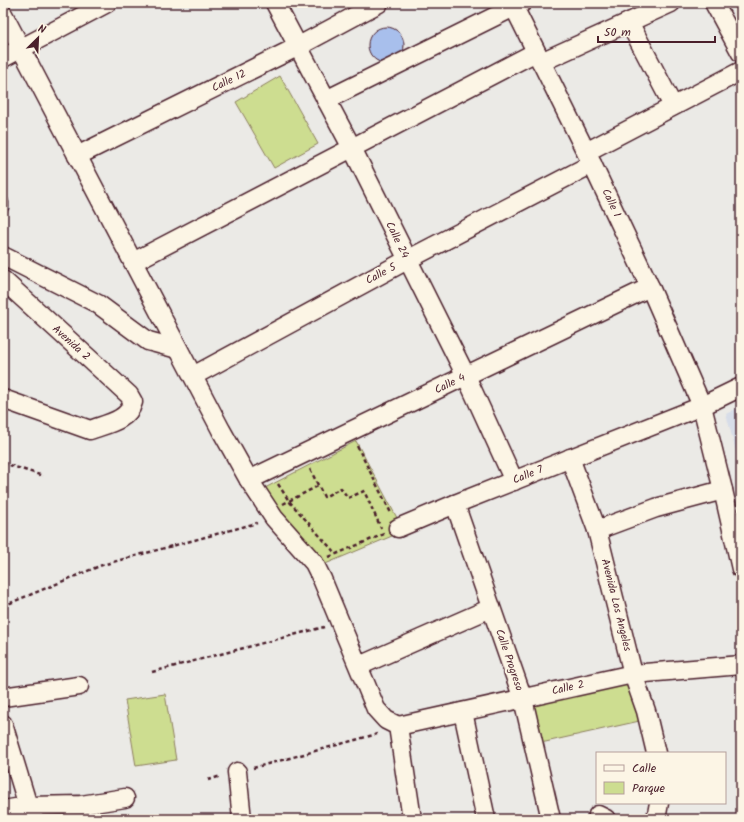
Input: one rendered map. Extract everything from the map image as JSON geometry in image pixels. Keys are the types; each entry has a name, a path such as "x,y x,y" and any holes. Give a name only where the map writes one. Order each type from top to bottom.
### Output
{"street":[{"path":"3,58 107,3"},
{"name":"Calle 24","path":"275,3 352,148 466,376 514,481"},
{"name":"Calle 12","path":"77,156 297,46 379,3"},
{"path":"133,262 352,148 539,57 629,22 671,3"},
{"path":"326,100 516,4"},
{"name":"Calle 1","path":"516,4 539,57 650,287 702,406 741,569"},
{"path":"720,5 741,53"},
{"path":"3,14 178,349 249,480 314,563 376,709 386,720 398,726 412,819"},
{"path":"629,22 673,106"},
{"name":"Calle 5","path":"193,376 407,260 589,158 673,106 741,71"},
{"path":"3,256 98,304 148,341 178,349"},
{"name":"Calle 4","path":"249,480 650,287"},
{"name":"Avenida 2","path":"3,399 90,430 124,417 131,409 133,402 129,395 6,289"},
{"name":"Calle 7","path":"391,531 702,406 741,387"},
{"name":"Avenida Los Angeles","path":"570,458 597,530 633,674 646,711 656,752"},
{"path":"597,530 656,508 723,490"},
{"name":"Calle Progreso","path":"455,504 522,698 551,819"},
{"path":"358,666 491,608"},
{"name":"Calle 2","path":"398,726 633,674 741,665"},
{"path":"3,697 79,686"},
{"path":"463,712 486,819"},
{"path":"3,724 31,813"},
{"path":"237,772 242,819"},
{"path":"3,810 31,813 125,798"},
{"path":"656,819 659,804"}],"path":[{"path":"355,442 391,531"},
{"path":"3,463 43,476"},
{"path":"309,467 324,497 341,488 348,498 364,491 391,531"},
{"path":"278,484 289,501 336,554"},
{"path":"3,606 102,566 276,513 289,501 318,486"},
{"path":"314,563 391,531"},
{"path":"152,672 340,622"},
{"path":"208,780 380,733 398,726"}],"shaded area":[{"path":"741,406 741,470 726,414"}],"green space":[{"path":"280,76 318,144 274,168 236,102"},
{"path":"356,441 404,531 323,565 261,490"},
{"path":"625,682 635,686 644,720 541,743 532,703"},
{"path":"165,694 176,760 136,766 125,700"}],"building":[{"path":"386,27 399,32 404,45 399,58 386,63 373,58 368,45 373,32"},
{"path":"3,192 7,196 9,209 3,217"}]}
